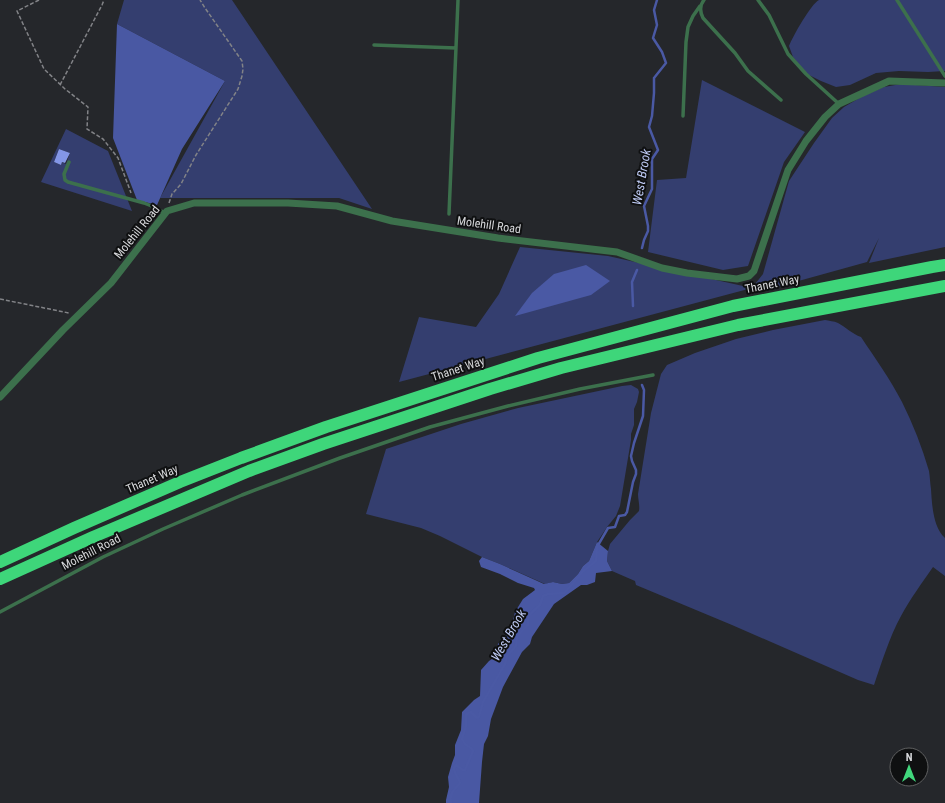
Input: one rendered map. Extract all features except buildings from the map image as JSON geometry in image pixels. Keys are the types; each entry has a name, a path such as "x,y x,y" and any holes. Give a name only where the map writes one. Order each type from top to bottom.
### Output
{"highway":[{"name":"Thanet Way","path":"0,562 74,528 241,458 326,427 538,358 733,306 945,265"},
{"path":"0,579 93,537 249,471 323,444 490,389 561,368 738,325 945,286"}],"street":[{"name":"Molehill Road","path":"0,397 75,318 111,283 166,212 194,203 288,203 337,206 392,221 498,238 617,252 662,268 687,273 737,279 749,276 754,271 788,170 806,141 825,117 839,104 890,81 945,83"}],"lane":[{"path":"449,214 458,0"},
{"path":"758,0 776,28 788,54 806,74 839,104"},
{"path":"897,0 945,76"},
{"path":"703,2 700,12 703,18 735,53 748,71 781,100"},
{"path":"684,116 686,42 688,27 693,16 703,2"},
{"path":"374,45 456,48"},
{"path":"69,162 64,174 65,180 68,182 133,200 166,212"},
{"name":"Molehill Road","path":"0,612 104,557 163,529 242,495 340,458 430,427 508,406 580,389 653,375"}],"path":[{"path":"39,0 17,11 44,69 60,85 88,107 87,129 103,139 118,158 133,200"},
{"path":"60,85 104,0"},
{"path":"166,212 172,194 181,184 196,155 238,89 242,76 242,61 200,0"},
{"path":"0,299 70,313 75,318"}],"shaded area":[{"path":"124,0 232,0 372,209 339,198 160,198 225,81 117,24"},
{"path":"819,0 945,0 945,71 899,71 876,73 850,85 836,87 805,73 793,57 789,46 807,14"},
{"path":"117,24 225,81 182,149 157,205 137,200 113,138"},
{"path":"702,80 805,132 784,162 748,266 723,270 648,252 657,180 686,178"},
{"path":"901,84 945,87 945,247 869,263 879,238 867,262 766,290 752,288 763,274 789,181 832,118 844,107 863,96 884,87"},
{"path":"66,129 108,151 132,211 41,182","holes":["59,149 70,153 66,164 62,162 61,165 54,162"]},
{"path":"520,247 608,256 752,288 399,382 419,317 476,327 499,294"},
{"path":"586,265 610,281 591,295 515,316 532,293 554,274"},
{"path":"825,320 838,323 861,337 902,402 917,436 929,471 934,515 938,528 945,538 945,576 933,567 912,597 893,633 874,685 858,680 636,585 635,581 612,571 607,561 610,544 639,511 638,494 651,413 661,374 667,365 695,353 736,339"},
{"path":"631,385 638,389 639,392 634,409 634,425 631,434 620,506 616,516 597,542 589,561 569,583 562,584 553,582 545,584 482,557 421,528 366,514 386,449 461,424 518,408"},
{"path":"597,542 608,551 607,561 612,571 596,573 595,582 587,585 581,585 554,604 532,637 530,644 522,652 503,687 491,719 488,736 484,744 479,803 446,803 449,787 448,777 455,755 455,745 461,730 462,712 480,696 481,670 495,657 498,644 511,629 515,612 523,599 535,590 534,588 518,583 481,567 479,561 482,557 544,584 553,582 562,584 569,583 589,561"}],"waterway":[{"name":"West Brook","path":"642,248 648,231 644,206 652,189 652,159 658,150 649,127 652,116 654,78 666,63 662,52 653,38 657,25 654,10 657,0"},
{"name":"West Brook","path":"633,306 632,282 637,270"},
{"name":"West Brook","path":"451,803 451,795 460,783 454,768 456,765 465,770 473,751 462,739 466,726 466,715 471,712 477,718 479,717 483,702 505,664 507,656 516,646 517,637 528,625 528,616 540,605 543,596 548,594 564,593 581,573 596,561 597,547 608,528 615,527 619,516 625,515 627,512 636,474 631,456 643,416 644,390 642,385"}]}
